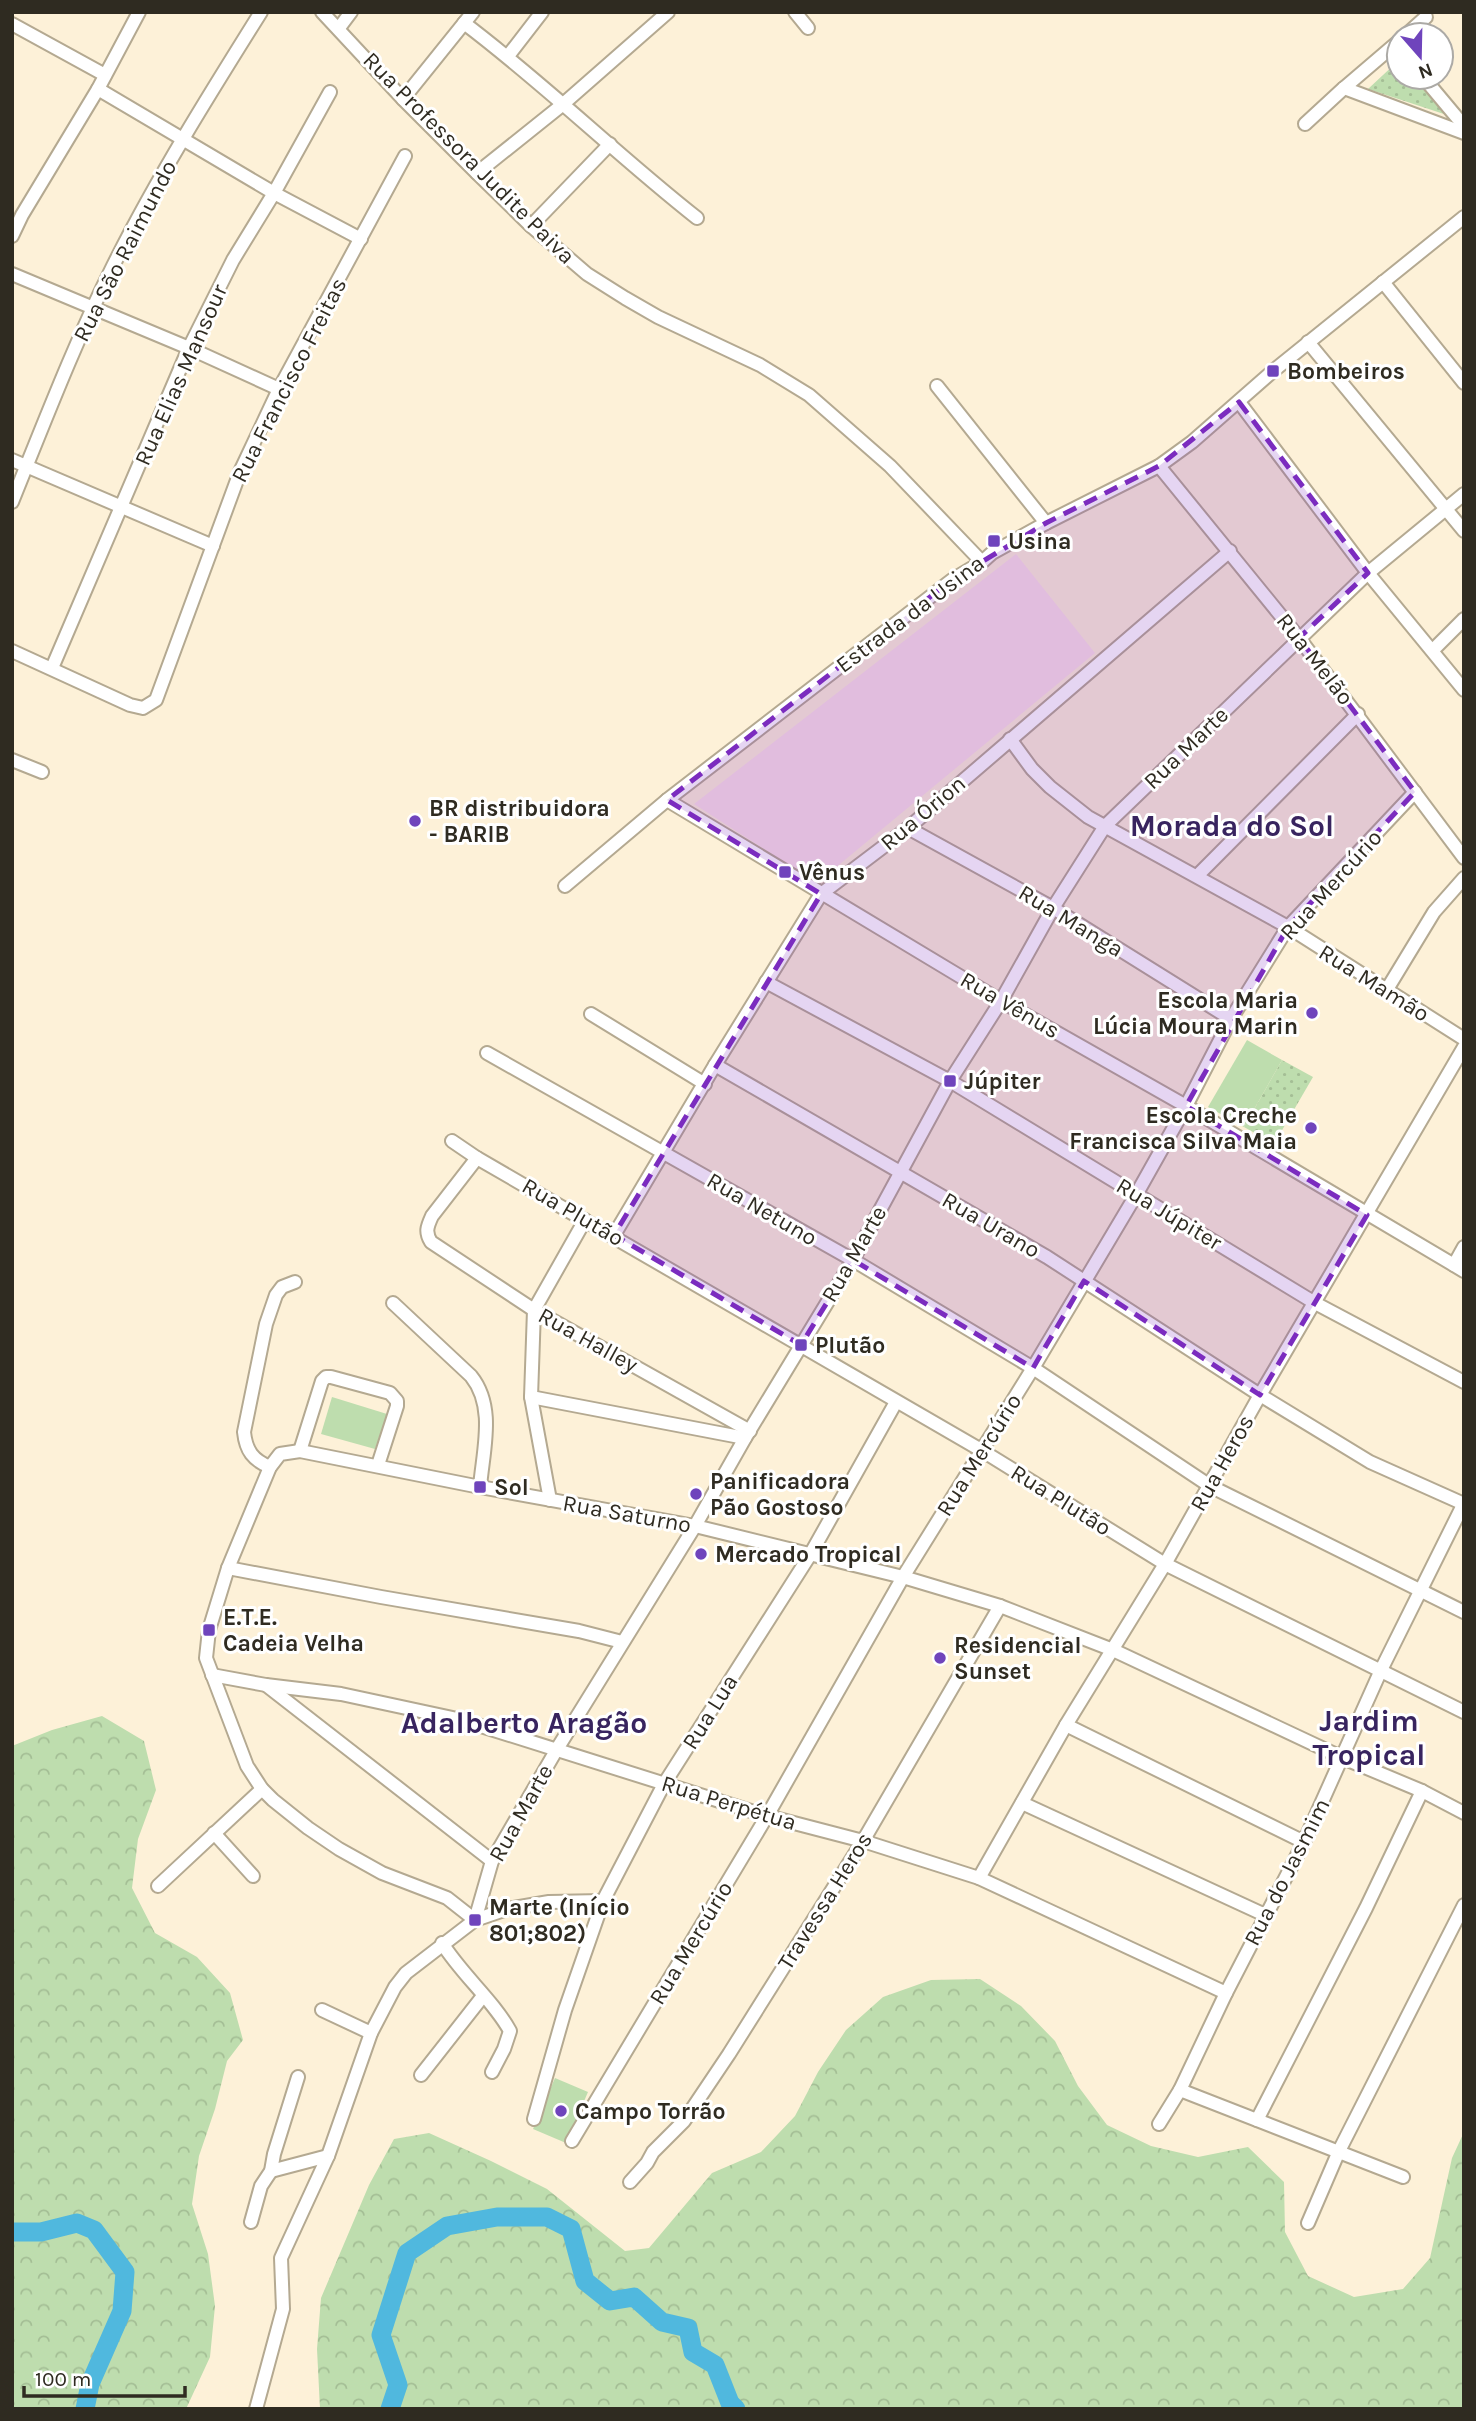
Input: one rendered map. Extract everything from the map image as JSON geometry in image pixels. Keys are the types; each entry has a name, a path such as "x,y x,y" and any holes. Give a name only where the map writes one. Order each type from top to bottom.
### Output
{"street":[{"path":"12,236 17,212 98,89 139,12"},
{"name":"Rua São Raimundo","path":"12,502 93,308 114,265 182,139 261,12"},
{"name":"Rua Professora Judite Paiva","path":"322,12 477,173 531,226 587,274 657,317 760,366 809,395 890,466 982,562"},
{"path":"339,28 351,12"},
{"path":"403,99 473,12"},
{"path":"508,56 542,12"},
{"path":"477,173 562,105 668,12"},
{"path":"795,12 808,28"},
{"path":"1422,21 1426,17"},
{"path":"464,23 508,56 610,144 637,171 697,218"},
{"path":"12,24 105,75"},
{"path":"1305,124 1385,55"},
{"path":"1344,88 1464,134"},
{"path":"98,89 274,193 361,239"},
{"path":"1435,91 1464,126"},
{"name":"Rua Elias Mansour","path":"52,668 189,348 233,260 330,92"},
{"path":"531,226 610,144"},
{"name":"Rua Francisco Freitas","path":"52,668 130,705 143,708 156,700 240,472 279,389 405,156"},
{"name":"Estrada da Usina","path":"565,886 667,800 952,580 992,553 1045,523 1159,466 1192,442 1308,342 1464,217"},
{"path":"12,274 279,389"},
{"path":"1383,282 1464,383"},
{"path":"1308,342 1464,531"},
{"path":"937,386 1045,523"},
{"path":"1239,402 1368,573 1464,690"},
{"path":"12,460 213,546"},
{"name":"Rua Melão","path":"1159,466 1230,551 1358,714 1464,859"},
{"name":"Rua Marte","path":"475,1920 492,1861 853,1260 950,1081 1105,826 1368,573 1464,494"},
{"name":"Rua Órion","path":"614,1236 715,1065 821,894 908,828 1230,551"},
{"path":"1433,650 1464,619"},
{"path":"12,651 52,668"},
{"path":"1197,876 1358,714"},
{"name":"Rua Mamão","path":"1010,739 1032,769 1072,806 1288,927 1464,1039"},
{"path":"12,760 42,772"},
{"name":"Rua Mercúrio","path":"572,2141 767,1816 903,1577 1034,1368 1136,1195 1231,1019 1288,927 1415,792"},
{"name":"Rua Vênus","path":"667,800 1001,1001 1186,1106 1459,1268"},
{"name":"Rua Manga","path":"908,828 1053,908 1231,1019"},
{"path":"1386,991 1434,912 1464,878"},
{"name":"Rua Júpiter","path":"766,982 950,1081 1315,1303 1464,1382"},
{"path":"591,1014 705,1084"},
{"name":"Rua Heros","path":"979,1878 1066,1725 1165,1564 1260,1395 1464,1047"},
{"name":"Rua Netuno","path":"487,1053 853,1260 1034,1368 1210,1486 1464,1612"},
{"name":"Rua Urano","path":"715,1065 1084,1281 1260,1395 1370,1462 1464,1504"},
{"name":"Rua Plutão","path":"452,1141 981,1450 1165,1564 1464,1712"},
{"name":"Rua Halley","path":"477,1158 432,1216 426,1235 431,1242 534,1310 748,1434"},
{"path":"550,1500 531,1397 534,1310 585,1220"},
{"path":"1459,1268 1464,1247"},
{"path":"295,1282 282,1287 276,1295 266,1324 244,1432 249,1453 270,1467 228,1568 206,1645 206,1658 243,1758 262,1789 308,1828 339,1849 382,1874 447,1898 475,1920"},
{"path":"393,1303 479,1385 487,1416 480,1487"},
{"path":"300,1451 323,1379 331,1377 390,1393 397,1401 378,1465"},
{"path":"531,1397 748,1434"},
{"name":"Rua Lua","path":"534,2119 565,2010 603,1901 664,1784 810,1555 896,1402"},
{"name":"Rua Saturno","path":"270,1467 280,1454 300,1451 695,1526 903,1577 1000,1606 1113,1650 1343,1758 1422,1791 1464,1813"},
{"name":"Rua do Jasmim","path":"1159,2124 1180,2090 1265,1915 1304,1842 1381,1670 1464,1504"},
{"path":"228,1568 579,1631 622,1642"},
{"name":"Travessa Heros","path":"630,2182 653,2152 684,2121 771,1989 863,1842 1000,1606"},
{"name":"Rua Perpétua","path":"212,1675 265,1685 341,1694 462,1720 767,1816 979,1878 1226,1993"},
{"path":"265,1685 492,1861"},
{"path":"1066,1725 1304,1842"},
{"path":"158,1886 262,1789"},
{"path":"1256,2120 1366,1908 1422,1791"},
{"path":"1022,1803 1265,1915"},
{"path":"214,1833 253,1876"},
{"path":"256,2409 283,2309 281,2258 328,2156 371,2033 395,1987 406,1973 475,1920 507,1909 549,1902 603,1901"},
{"path":"1308,2223 1339,2151 1464,1905"},
{"path":"442,1943 456,1966 510,2031 492,2071"},
{"path":"421,2075 483,1996"},
{"path":"322,2010 371,2033"},
{"path":"251,2222 261,2186 271,2171 298,2077"},
{"path":"1180,2090 1404,2178"},
{"path":"271,2171 328,2156"}],"highlighted area":[{"path":"1239,402 1368,573 1299,638 1415,792 1288,927 1186,1106 1367,1215 1260,1395 1084,1281 1033,1368 853,1260 801,1345 614,1235 821,894 667,800 952,580 1046,523 1159,466"}],"shaded area":[{"path":"1016,554 1095,653 817,883 694,804"}],"green space":[{"path":"1385,73 1385,91 1426,91 1450,116 1368,89"},
{"path":"1247,1040 1282,1060 1244,1127 1208,1107"},
{"path":"1282,1060 1313,1077 1274,1144 1244,1127"},
{"path":"332,1397 387,1414 375,1449 321,1434"},
{"path":"102,1716 144,1741 156,1790 138,1839 132,1888 155,1933 197,1957 230,1993 243,2040 227,2061 199,2156 192,2204 208,2254 215,2306 210,2357 186,2409 12,2409 12,1746 52,1730"},
{"path":"980,1979 1021,2006 1055,2041 1078,2086 1107,2125 1151,2146 1198,2157 1248,2147 1284,2182 1285,2232 1308,2276 1354,2297 1403,2289 1430,2258 1452,2158 1464,2132 1464,2409 320,2409 317,2349 321,2298 369,2185 394,2139 429,2133 547,2189 625,2251 649,2248 712,2173 761,2152 795,2116 818,2072 846,2030 883,1997 931,1980"},
{"name":"Campo Torrão","path":"555,2078 588,2092 566,2143 533,2129"}],"waterway":[{"path":"390,2409 398,2385 381,2335 407,2253 447,2226 497,2217 547,2217 571,2229 585,2281 610,2301 634,2297 662,2322 688,2328 693,2352 715,2365 730,2403 736,2409"},
{"path":"12,2232 41,2232 77,2223 94,2230 125,2272 122,2311 90,2384 85,2409"}],"place":[{"name":"Bombeiros","path":"1273,371"},
{"name":"Usina","path":"994,541"},
{"name":"BR distribuidora - BARIB","path":"415,821"},
{"name":"Vênus","path":"785,872"},
{"name":"Escola Maria Lúcia Moura Marin","path":"1312,1013"},
{"name":"Júpiter","path":"950,1081"},
{"name":"Escola Creche Francisca Silva Maia","path":"1311,1128"},
{"name":"Plutão","path":"801,1345"},
{"name":"Sol","path":"480,1487"},
{"name":"Panificadora Pão Gostoso","path":"696,1494"},
{"name":"Mercado Tropical","path":"701,1554"},
{"name":"E.T.E. Cadeia Velha","path":"209,1630"},
{"name":"Residencial Sunset","path":"940,1658"},
{"name":"Marte (Início 801;802)","path":"475,1920"},
{"name":"Campo Torrão","path":"561,2111"}],"district":[{"name":"Morada do Sol","path":"1232,826"},
{"name":"Adalberto Aragão","path":"524,1723"},
{"name":"Jardim Tropical","path":"1369,1738"}]}
